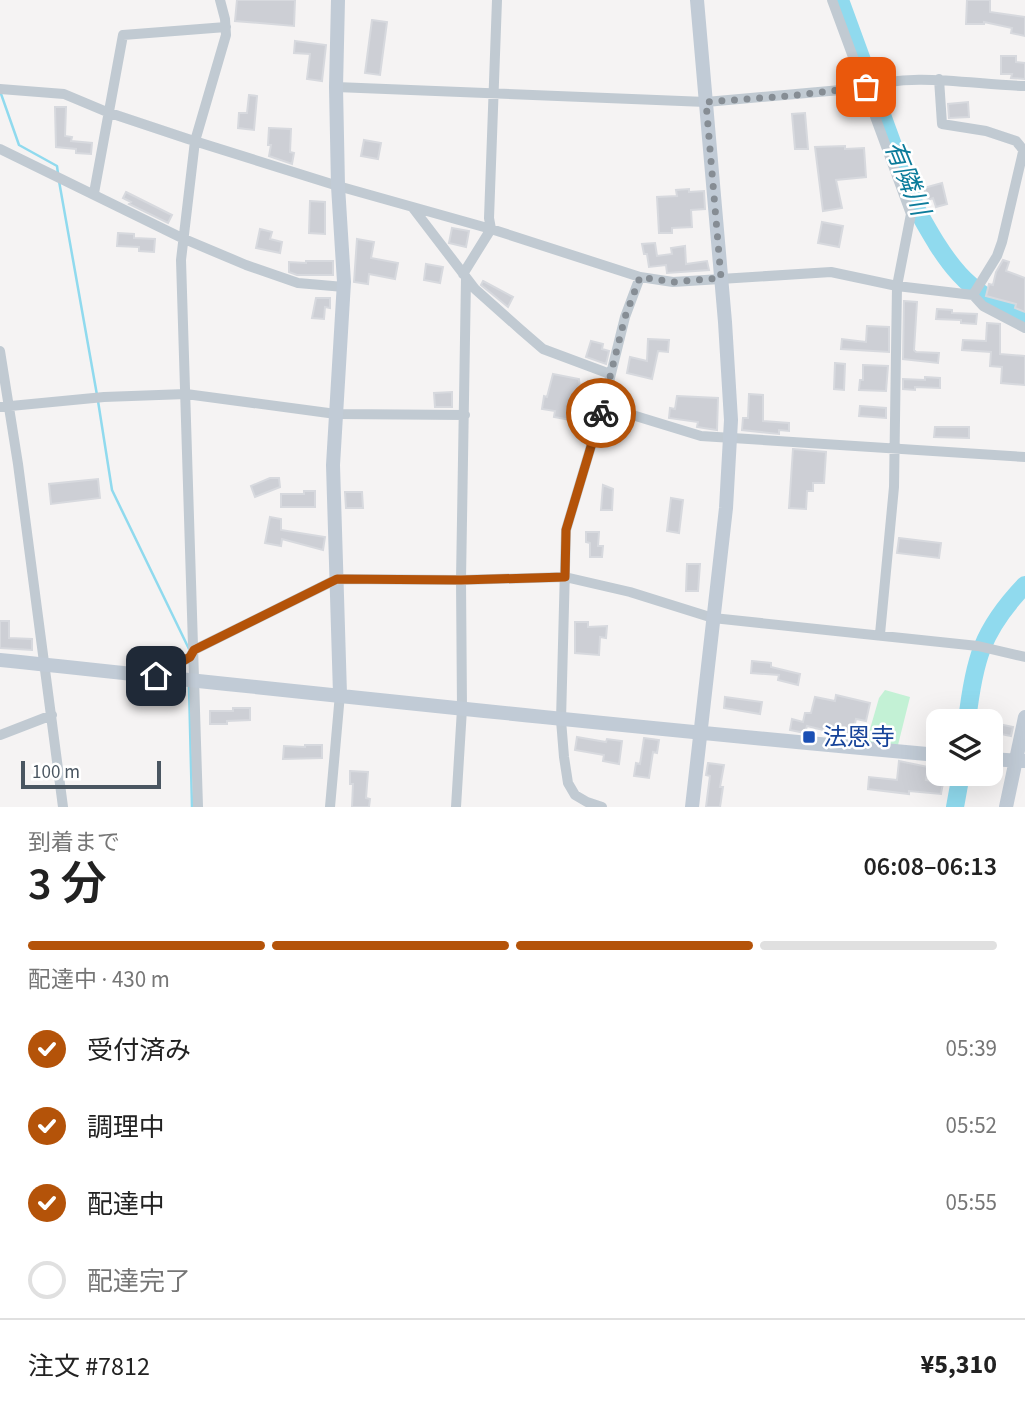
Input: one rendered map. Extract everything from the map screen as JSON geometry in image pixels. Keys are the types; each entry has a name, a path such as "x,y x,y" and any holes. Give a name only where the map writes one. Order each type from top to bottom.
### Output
{"street":[{"path":"198,807 195,681 190,656 181,260 195,141 226,35 220,0"},
{"path":"330,807 340,694 333,465 344,287 338,186 338,0"},
{"path":"456,807 462,709 465,276 491,229 489,218 497,0"},
{"path":"692,807 726,508 730,439 729,366 697,0"},
{"path":"832,0 868,86 911,214 897,286 894,487 880,634"},
{"path":"94,193 123,35 226,27"},
{"path":"336,87 706,102 939,79 1025,86"},
{"path":"939,79 942,124 986,131 1016,141 1024,152 1002,242 995,260 973,295"},
{"path":"3,90 64,94 107,112 195,141 338,186 491,229 640,277 673,282 831,272 897,286 973,295 983,306 1025,327"},
{"path":"0,149 182,238 246,265 298,283 344,287"},
{"path":"412,207 475,289 543,349 611,374"},
{"path":"602,807 575,794 568,783 561,720 566,530 603,406 625,317 640,277"},
{"path":"0,351 4,407 45,665 63,807"},
{"path":"4,407 104,397 186,394 336,414 465,415"},
{"path":"603,406 701,436 1025,457"},
{"path":"156,676 337,579 565,577 630,592 713,618 880,634 982,647 1025,657"},
{"path":"0,660 340,694 561,720 926,754"},
{"path":"0,735 52,715"},
{"path":"1006,807 1020,761 1025,717"}],"green space":[{"path":"885,690 910,697 898,745 853,742 858,728 870,729 879,698"}],"building":[{"path":"237,0 295,0 294,26 235,21"},
{"path":"967,0 990,0 990,12 1025,17 1025,36 1011,33 1012,28 984,22 966,24"},
{"path":"372,20 387,22 380,75 365,73"},
{"path":"295,41 326,45 322,81 307,79 310,54 294,53"},
{"path":"1001,56 1016,56 1016,62 1025,63 1025,79 1011,78 1012,74 1001,74"},
{"path":"249,95 257,96 254,130 238,128 239,113 247,113"},
{"path":"968,102 969,117 949,118 948,104"},
{"path":"55,107 66,107 65,136 72,137 71,141 92,143 91,154 56,147"},
{"path":"805,113 808,149 795,149 792,114"},
{"path":"269,128 291,129 290,152 294,153 292,164 269,156"},
{"path":"364,140 381,143 378,159 361,156"},
{"path":"845,146 845,149 864,148 866,177 836,180 842,208 823,211 815,147"},
{"path":"942,183 947,204 936,207 933,198 928,200 924,188"},
{"path":"689,189 689,192 704,191 705,209 691,210 692,227 672,228 672,233 659,233 657,197 677,196 676,190"},
{"path":"126,192 172,215 168,223 129,204 131,202 123,198"},
{"path":"310,201 325,202 325,234 309,233"},
{"path":"822,222 843,226 839,247 818,243"},
{"path":"452,228 469,231 466,247 449,243"},
{"path":"260,229 272,232 270,239 282,242 280,253 256,248"},
{"path":"118,233 134,234 134,238 155,239 154,252 139,251 139,247 117,246"},
{"path":"357,239 374,242 371,258 398,263 395,279 369,274 368,284 354,282"},
{"path":"655,243 657,256 672,254 671,248 685,246 686,264 707,261 709,270 667,273 666,265 649,267 642,244"},
{"path":"1003,260 1009,262 1006,271 1025,278 1025,312 1015,308 1016,304 986,296 989,284 993,285"},
{"path":"333,261 333,275 297,275 289,272 289,262"},
{"path":"426,264 443,267 440,283 424,280"},
{"path":"483,281 513,297 508,307 481,285"},
{"path":"316,298 330,298 330,308 325,307 324,319 312,318"},
{"path":"904,301 917,302 914,350 939,353 938,363 903,359"},
{"path":"937,309 952,310 952,313 977,314 976,324 961,323 961,320 936,319"},
{"path":"987,323 1000,324 1000,354 1025,356 1025,385 1001,383 1002,367 990,366 991,352 962,350 963,340 986,341"},
{"path":"867,326 889,327 889,352 841,349 842,339 866,342"},
{"path":"648,339 669,340 668,352 658,351 652,379 627,373 630,357 647,361"},
{"path":"591,341 603,344 602,349 609,351 606,364 586,357"},
{"path":"835,363 845,364 844,390 834,389"},
{"path":"863,365 888,366 886,391 859,390 860,380 863,380"},
{"path":"553,374 579,379 580,389 599,392 596,404 574,400 571,420 554,417 555,411 542,409"},
{"path":"925,377 940,378 940,388 903,389 903,379 925,380"},
{"path":"452,392 452,407 435,407 434,393"},
{"path":"749,394 763,395 763,421 789,423 789,431 779,430 779,434 742,430 743,418 748,418"},
{"path":"677,396 718,398 717,430 697,427 698,422 669,418 670,408 675,409"},
{"path":"860,406 886,408 886,418 859,416"},
{"path":"935,427 969,427 969,438 934,437"},
{"path":"793,449 826,452 824,483 813,483 813,491 807,491 806,509 789,508"},
{"path":"270,478 279,478 280,487 255,497 251,486"},
{"path":"98,479 100,498 51,504 49,484"},
{"path":"603,485 613,489 612,510 601,510"},
{"path":"304,491 315,491 315,507 281,507 281,494 304,494"},
{"path":"345,492 362,492 363,508 346,508"},
{"path":"671,498 683,500 679,533 667,531"},
{"path":"270,517 281,519 281,530 325,537 323,550 282,539 281,546 265,543"},
{"path":"586,532 599,532 598,546 603,546 602,557 590,557 590,543 586,542"},
{"path":"899,538 941,543 939,558 897,553"},
{"path":"687,564 700,564 698,591 686,591"},
{"path":"0,621 9,621 9,638 32,639 32,650 0,648"},
{"path":"575,622 588,622 588,627 607,626 606,638 600,637 599,655 575,653"},
{"path":"752,661 771,663 771,667 800,674 798,685 778,680 779,675 751,673"},
{"path":"836,695 870,703 866,721 856,719 852,737 807,726 805,733 790,730 792,719 803,722 805,713 811,713 815,697 835,701"},
{"path":"725,697 762,702 760,714 724,708"},
{"path":"233,708 250,708 250,720 210,724 210,711 233,711"},
{"path":"1003,725 1013,727 1011,736 1003,734"},
{"path":"577,737 606,742 607,739 622,741 619,764 603,761 604,755 575,750"},
{"path":"644,738 659,740 657,753 653,752 649,778 634,776 636,763 640,764"},
{"path":"322,745 322,758 283,759 284,746"},
{"path":"899,761 926,767 926,786 942,786 941,794 909,791 909,794 868,789 869,777 897,780"},
{"path":"708,763 724,765 720,807 706,807 710,776 706,775"},
{"path":"350,771 368,772 366,798 370,799 369,807 352,807 353,784 350,784"}],"waterway":[{"name":"有隣川","path":"840,0 916,208 937,245 972,286 1004,307 1025,316"},
{"path":"0,91 19,145 57,166 58,174"},
{"path":"59,181 97,395"},
{"path":"98,401 112,490 189,649"},
{"name":"有隣川","path":"969,709 982,647 1010,601 1025,585"},
{"path":"189,687 192,807"},
{"name":"有隣川","path":"955,807 959,786"}],"way so far":[{"path":"601,413 625,317 640,277 673,282 721,278 706,102 866,87"}],"place":[{"name":"法恩寺","path":"809,737"}],"route":[{"path":"156,676 190,657 194,650 337,579 565,577 566,530 579,494 601,413"}]}
